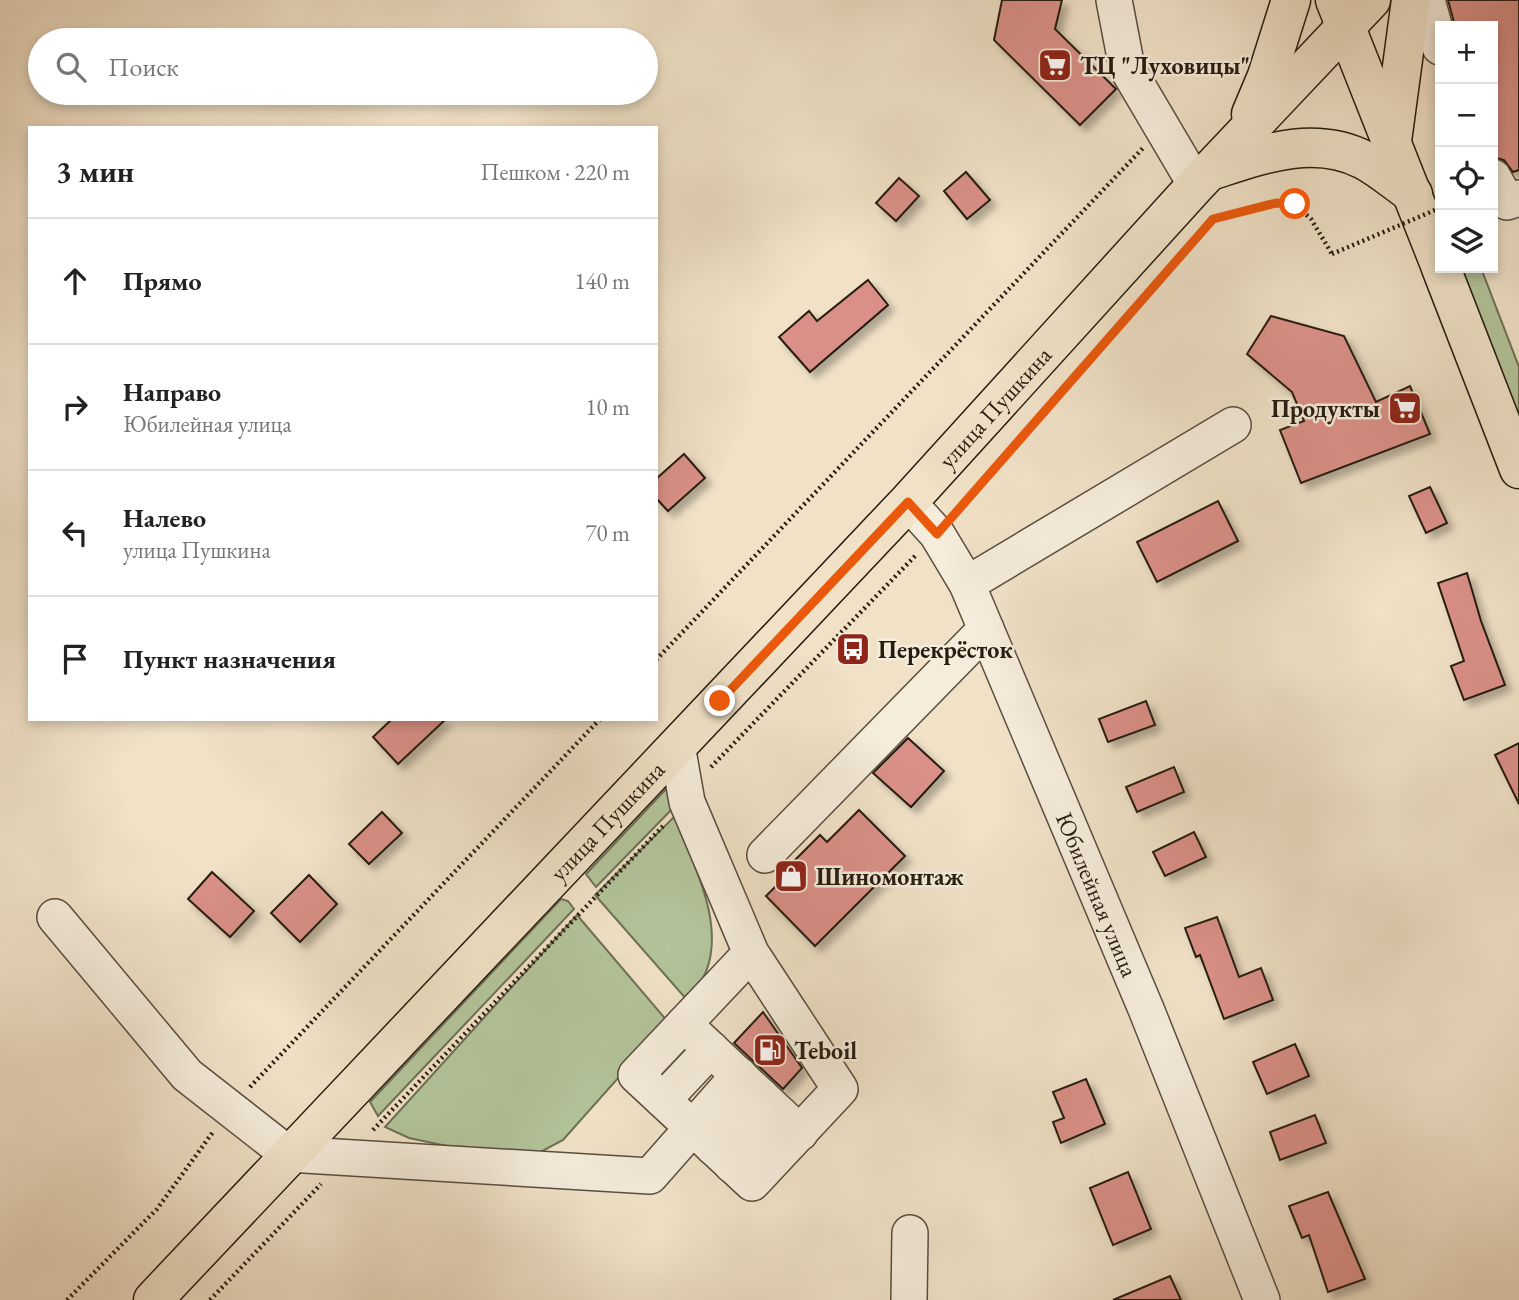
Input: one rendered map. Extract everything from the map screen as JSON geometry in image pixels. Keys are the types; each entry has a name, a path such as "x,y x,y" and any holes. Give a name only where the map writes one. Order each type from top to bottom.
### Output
{"main road":[{"path":"1242,135 1267,76 1291,0"},
{"path":"1392,141 1411,0"},
{"path":"1350,8 1392,141 1427,201 1435,238"},
{"name":"улица Пушкина","path":"153,1300 288,1154 908,502 1242,135 1350,8"},
{"path":"1202,178 1271,152 1311,147 1334,149 1360,158 1427,201"},
{"path":"1444,273 1519,469"}],"street":[{"path":"1114,0 1127,68 1162,128 1202,178"},
{"path":"1427,0 1435,29"},
{"path":"1498,186 1507,202 1519,198"},
{"path":"967,584 1233,425"},
{"name":"Юбилейная улица","path":"908,502 937,534 967,584 1146,1009 1262,1300"},
{"path":"765,855 986,629"},
{"path":"55,916 187,1075 288,1154 650,1176 712,1146 770,1104 840,1089 751,954 687,802 677,745"},
{"path":"712,1146 636,1075 751,954"},
{"path":"684,1024 770,1104"},
{"path":"663,1100 711,1049"},
{"path":"712,1146 770,1104"},
{"path":"909,1300 910,1233"}],"path":[{"path":"658,658 1162,128"},
{"path":"210,1300 687,802 714,762 937,534 1213,219 1276,203 1295,204 1311,219 1332,254 1427,201"},
{"path":"67,1300 157,1209 229,1110 598,721"}],"green space":[{"path":"1462,273 1483,273 1519,367 1519,421"},
{"path":"667,788 676,805 596,887 586,874"},
{"path":"675,816 705,896 712,938 710,959 703,978 687,1000 595,895"},
{"path":"561,899 568,901 574,909 378,1116 370,1102"},
{"path":"577,915 668,1022 563,1140 535,1155 466,1150 409,1138 385,1127"}],"building":[{"name":"ТЦ \"Луховицы\"","path":"1002,0 1062,0 1055,29 1116,89 1080,125 994,40"},
{"path":"1448,0 1519,0 1519,170 1513,172 1504,160 1498,158 1498,21 1454,21"},
{"path":"966,172 990,200 967,219 944,191"},
{"path":"899,178 919,196 896,221 876,203"},
{"path":"868,280 888,305 810,372 779,337 809,311 817,321"},
{"path":"1271,316 1344,336 1376,402 1410,386 1430,434 1301,483 1280,430 1304,421 1292,392 1247,354"},
{"path":"684,454 705,478 668,511 658,500 658,477"},
{"path":"1430,487 1447,523 1426,533 1409,496"},
{"path":"1218,501 1238,541 1157,582 1137,542"},
{"path":"1467,573 1481,621 1505,685 1464,700 1451,666 1464,661 1438,583"},
{"path":"1146,701 1155,725 1108,742 1099,719"},
{"path":"390,721 444,721 398,764 373,737"},
{"path":"908,738 944,771 911,807 873,773"},
{"path":"1519,743 1519,804 1495,755"},
{"path":"1174,767 1184,792 1137,812 1126,787"},
{"path":"859,810 905,856 815,946 766,896 785,877 783,872 820,835 827,842"},
{"path":"382,812 402,833 369,864 349,844"},
{"path":"1194,832 1206,857 1165,876 1153,852"},
{"path":"212,872 254,911 230,937 188,899"},
{"path":"309,875 337,904 300,942 271,913"},
{"path":"1217,917 1239,977 1261,968 1273,1000 1224,1019 1200,955 1196,957 1185,928"},
{"path":"763,1012 802,1068 783,1089 734,1043"},
{"path":"1295,1044 1309,1076 1267,1094 1253,1062"},
{"path":"1086,1079 1105,1124 1061,1143 1053,1122 1064,1118 1053,1092"},
{"path":"1315,1115 1326,1143 1280,1160 1270,1132"},
{"path":"1128,1172 1151,1229 1113,1245 1090,1188"},
{"path":"1328,1192 1365,1279 1328,1292 1309,1235 1302,1238 1289,1206"},
{"path":"1170,1276 1181,1300 1113,1300"}],"place":[{"name":"ТЦ \"Луховицы\"","path":"1055,65"},
{"name":"Продукты","path":"1405,408"},
{"name":"Перекрёсток","path":"853,649"},
{"name":"Шиномонтаж","path":"791,876"},
{"name":"Teboil","path":"770,1050"}],"route":[{"path":"720,701 908,502 937,534 1213,219 1276,203 1295,204"}]}
